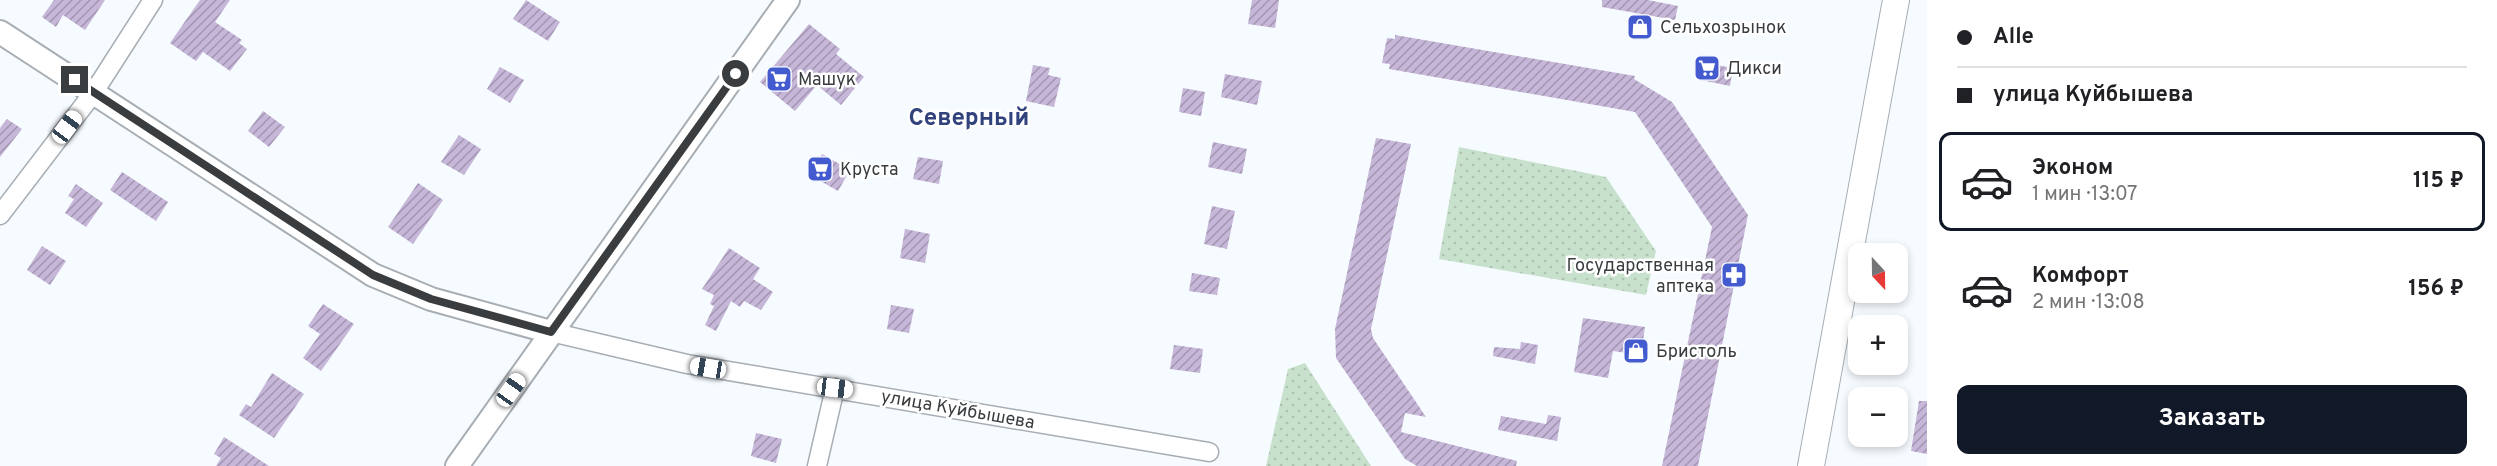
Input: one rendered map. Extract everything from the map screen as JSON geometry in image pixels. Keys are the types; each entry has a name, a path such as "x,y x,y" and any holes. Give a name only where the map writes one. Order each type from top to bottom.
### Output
{"main road":[{"path":"1811,466 1896,0"}],"street":[{"path":"0,215 94,92 153,0"},
{"path":"456,466 788,0"},
{"name":"улица Куйбышева","path":"0,32 373,275 431,299 551,332 687,364 1209,452"},
{"path":"817,466 835,388"}],"green space":[{"path":"1459,147 1606,177 1656,251 1646,295 1439,259"},
{"path":"1305,363 1371,466 1266,466 1288,369"}],"building":[{"path":"54,0 105,0 85,30 63,15 56,27 42,17"},
{"path":"200,0 230,0 215,22 242,40 239,43 247,49 230,71 203,52 196,61 170,43"},
{"path":"526,0 560,22 548,41 513,19"},
{"path":"1252,0 1279,0 1275,28 1248,24"},
{"path":"1602,0 1648,0 1678,6 1675,20 1602,7"},
{"path":"809,24 840,49 836,54 864,77 841,105 817,85 795,111 760,82"},
{"path":"1395,35 1635,76 1634,79 1672,102 1748,215 1698,466 1662,466 1712,227 1635,112 1389,69 1390,64 1382,63 1387,38 1395,39"},
{"path":"1704,63 1733,68 1730,86 1701,80"},
{"path":"1033,65 1050,68 1048,75 1061,78 1054,107 1026,101"},
{"path":"500,67 524,80 510,103 487,89"},
{"path":"1225,74 1262,81 1257,105 1221,97"},
{"path":"1183,88 1205,92 1201,116 1179,112"},
{"path":"263,111 285,127 269,147 248,131"},
{"path":"7,119 22,129 0,157 0,128"},
{"path":"459,135 481,149 464,175 441,162"},
{"path":"1376,138 1411,144 1371,329 1373,338 1426,417 1405,413 1401,432 1517,461 1516,466 1417,466 1405,459 1336,358 1335,329"},
{"path":"1213,142 1247,149 1242,174 1208,167"},
{"path":"822,154 850,170 838,191 810,175"},
{"path":"918,157 943,161 939,184 913,179"},
{"path":"122,172 168,202 156,221 110,190"},
{"path":"418,183 443,200 413,244 388,227"},
{"path":"76,184 103,203 86,227 65,213 74,199 68,196"},
{"path":"1212,206 1235,211 1227,249 1204,244"},
{"path":"905,229 930,234 925,263 900,258"},
{"path":"42,246 66,261 50,285 27,270"},
{"path":"729,248 760,268 753,279 773,292 761,310 744,301 740,307 731,301 716,331 705,325 714,306 710,304 714,295 702,289"},
{"path":"1192,273 1220,278 1217,295 1189,291"},
{"path":"323,304 354,324 321,371 303,358 320,334 308,326"},
{"path":"891,305 914,309 909,333 887,329"},
{"path":"1583,318 1645,327 1641,355 1613,351 1608,378 1574,372"},
{"path":"1521,342 1538,345 1535,364 1493,356 1494,347 1520,349"},
{"path":"1174,345 1203,349 1200,373 1170,369"},
{"path":"272,373 304,394 274,438 239,415 246,404 251,407"},
{"path":"1919,401 1927,401 1927,454 1911,451"},
{"path":"1548,415 1561,417 1557,441 1498,430 1501,416 1546,424"},
{"path":"756,433 782,439 776,463 751,456"},
{"path":"224,437 269,466 216,466 221,458 214,454"}],"place":[{"name":"Сельхозрынок","path":"1640,27"},
{"name":"Дикси","path":"1707,68"},
{"name":"Машук","path":"779,79"},
{"name":"Круста","path":"820,169"},
{"name":"Государственная аптека","path":"1734,275"},
{"name":"Бристоль","path":"1636,351"}],"district":[{"name":"Северный","path":"969,117"}],"route":[{"path":"75,80 373,275 431,299 551,332 736,74"}]}
